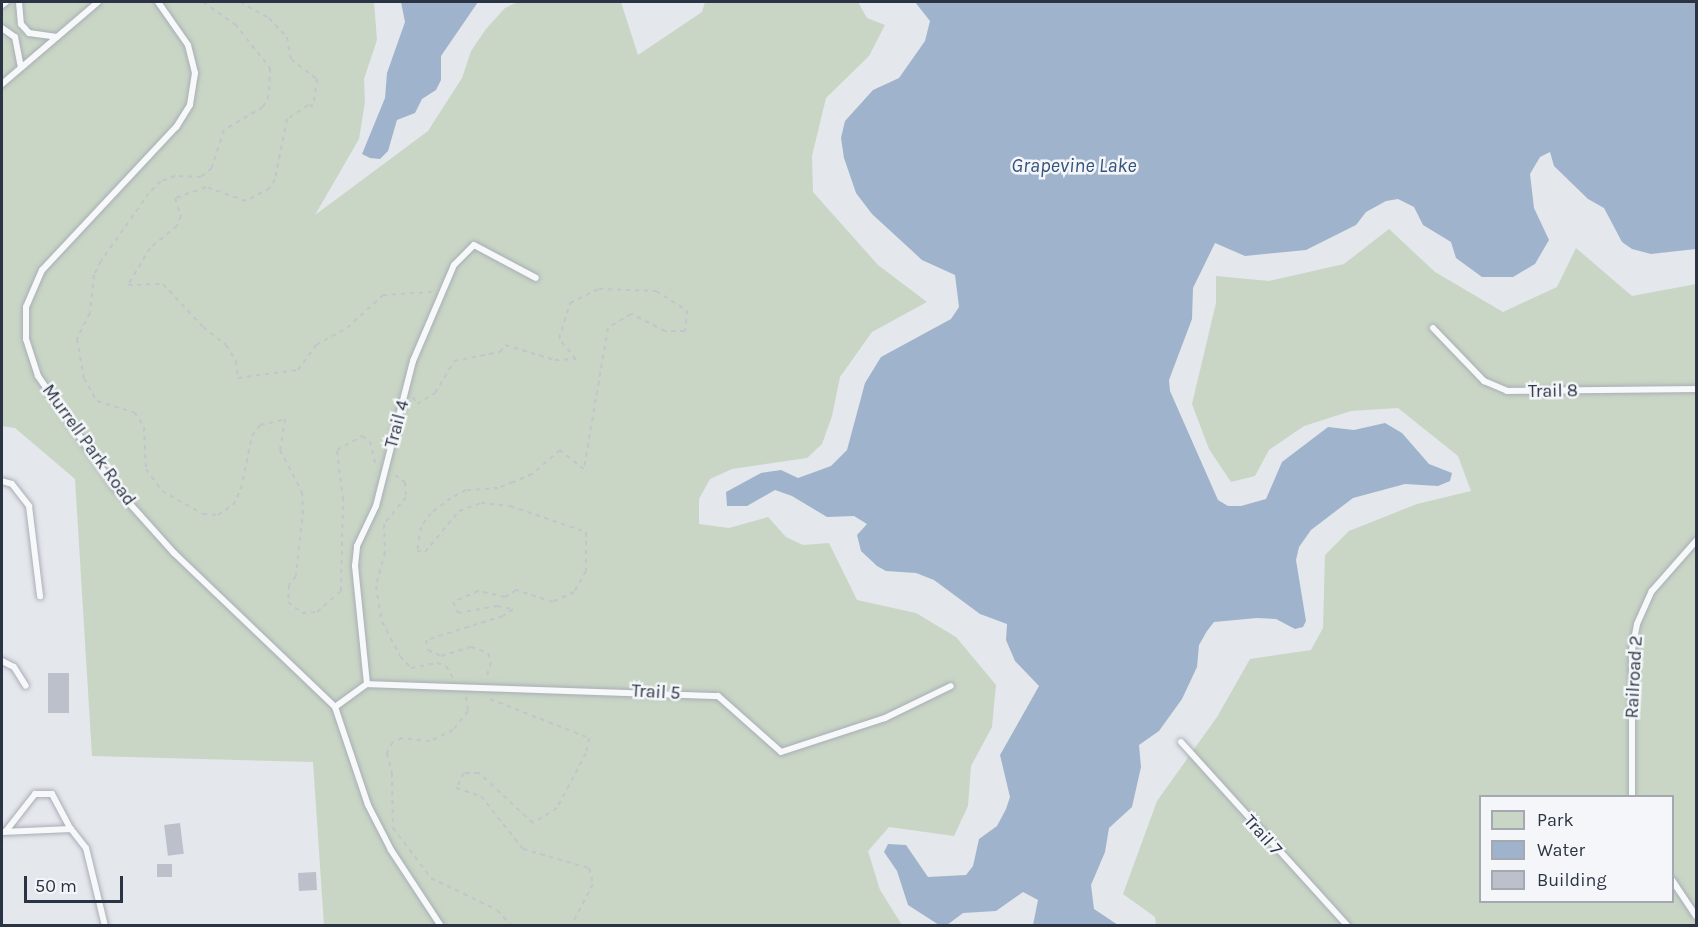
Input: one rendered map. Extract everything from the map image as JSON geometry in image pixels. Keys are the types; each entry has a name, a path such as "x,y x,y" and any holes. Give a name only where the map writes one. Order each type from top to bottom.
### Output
{"lane":[{"path":"2,5 6,2"},
{"path":"19,2 21,24 29,33 57,37"},
{"path":"2,84 98,2"},
{"name":"Murrell Park Road","path":"158,2 188,45 195,73 190,105 176,127 42,270 26,307 26,339 38,376 114,486 174,553 335,707 368,804 391,850 441,926"},
{"path":"2,28 15,37 21,67"},
{"name":"Trail 4","path":"367,684 354,566 357,546 376,506 414,361 454,266 474,245 536,278"},
{"name":"Trail 8","path":"1433,328 1484,381 1507,391 1696,389"},
{"path":"2,481 12,484 29,506 40,596"},
{"name":"Railroad 2","path":"1632,795 1632,650 1637,624 1652,591 1696,542"},
{"path":"2,661 14,667 26,686"},
{"path":"335,707 367,684"},
{"name":"Trail 5","path":"367,684 485,686 718,696 781,752 885,718 951,686"},
{"name":"Trail 7","path":"1181,742 1348,926"},
{"path":"4,831 35,794 52,794 71,829 86,848 105,926"},
{"path":"4,831 71,829"},
{"path":"1674,882 1696,916"}],"path":[{"path":"202,2 235,24 270,68 269,95 263,107 224,130 212,168 201,177 175,176 161,181 149,193 101,261 94,275 90,312 76,339 84,378 97,401 134,412 144,427 146,469 162,491 203,514 218,515 233,505 241,489 252,436 260,425 285,419 280,450 303,492 296,576 289,585 288,603 302,613 317,612 340,591 343,500 337,450 362,436 370,441 379,473 400,476 405,482 406,497 384,524 385,552 376,586 382,622 400,656 411,668 437,663 446,666 467,699 468,711 453,730 430,741 402,738 393,742 387,753 392,773 393,828 431,878 497,910 512,926"},
{"path":"240,2 269,18 287,37 291,59 317,79 313,106 308,105 286,119 275,179 270,188 246,201 206,188 175,198 181,216 177,226 150,248 128,285 163,284 202,327 226,345 236,361 238,378 298,370 316,345 347,327 383,295 421,290 437,297"},
{"path":"407,386 417,404 435,393 453,361 500,352 505,345 555,360 576,358 559,339 570,303 599,289 656,291 687,310 685,331 665,331 631,314 608,328 584,470 560,450 531,474 513,482 459,494 431,513 421,527 417,550 425,552 459,511 481,503 510,506 586,532 586,571 574,592 553,602 516,590 505,597 478,591 453,602 459,613 497,606 513,609 503,616 426,640 428,650 441,656 471,647 488,653 491,662 484,696 516,712 588,738 586,753 557,808 533,823 479,772 464,773 456,788 481,796 524,849 589,868 593,884 571,926"}],"green space":[{"path":"2,2 374,2 377,40 364,79 365,102 359,139 315,215 428,131 462,78 471,51 486,29 505,8 518,2 621,2 638,55 702,12 705,2 858,2 867,18 885,25 869,56 826,98 812,156 813,192 878,265 927,302 872,332 840,377 832,416 822,444 807,458 732,469 710,479 699,499 699,524 729,528 768,517 786,537 803,545 829,543 857,600 916,613 956,637 996,685 992,727 971,766 968,806 954,836 889,827 868,851 880,890 902,925 324,925 313,762 92,756 75,479 15,428 2,426"},
{"path":"1389,229 1435,272 1503,312 1557,287 1576,248 1632,296 1696,284 1696,925 1156,925 1155,917 1123,894 1157,801 1217,717 1250,659 1311,650 1323,628 1325,555 1349,531 1417,504 1471,491 1458,456 1398,408 1351,411 1304,426 1269,450 1255,476 1231,482 1209,449 1192,404 1216,303 1216,276 1269,281 1344,264"}],"water":[{"path":"401,2 478,2 441,56 441,80 436,90 422,99 415,113 397,120 388,151 380,159 370,158 362,154 385,98 387,73 405,22"},
{"name":"Grapevine Lake","path":"915,2 1696,2 1696,249 1651,254 1632,249 1622,242 1604,208 1588,199 1554,166 1550,152 1540,157 1530,174 1534,208 1549,240 1535,264 1513,277 1482,277 1456,258 1451,242 1423,225 1414,207 1398,199 1386,201 1366,212 1356,225 1306,250 1245,256 1215,243 1193,288 1192,319 1169,380 1170,391 1218,500 1228,506 1241,506 1266,499 1282,462 1328,427 1354,430 1385,423 1402,433 1429,464 1452,473 1450,481 1438,486 1405,484 1353,498 1311,530 1299,547 1296,560 1306,621 1303,627 1295,629 1276,619 1257,618 1214,622 1207,631 1199,645 1197,667 1182,699 1159,731 1139,745 1141,767 1132,807 1109,828 1105,852 1091,885 1094,909 1118,925 1033,925 1038,900 1023,892 996,911 963,913 947,925 939,925 908,905 897,871 884,852 888,844 906,845 928,877 966,875 973,866 979,839 997,826 1006,809 1010,797 1000,755 1039,686 1015,661 1006,640 1007,624 980,614 934,580 916,573 886,571 877,566 861,551 857,535 867,524 854,516 827,517 792,496 775,490 747,506 727,506 726,492 761,473 781,470 798,478 831,466 847,450 865,383 881,357 951,319 959,307 955,275 922,260 872,214 856,193 844,158 841,138 845,121 873,90 899,78 925,41 930,21"}],"building":[{"path":"48,673 69,673 69,713 48,713"},
{"path":"180,823 184,854 168,856 164,825"},
{"path":"157,864 172,864 172,877 157,877"},
{"path":"316,872 317,890 299,891 298,873"}]}
